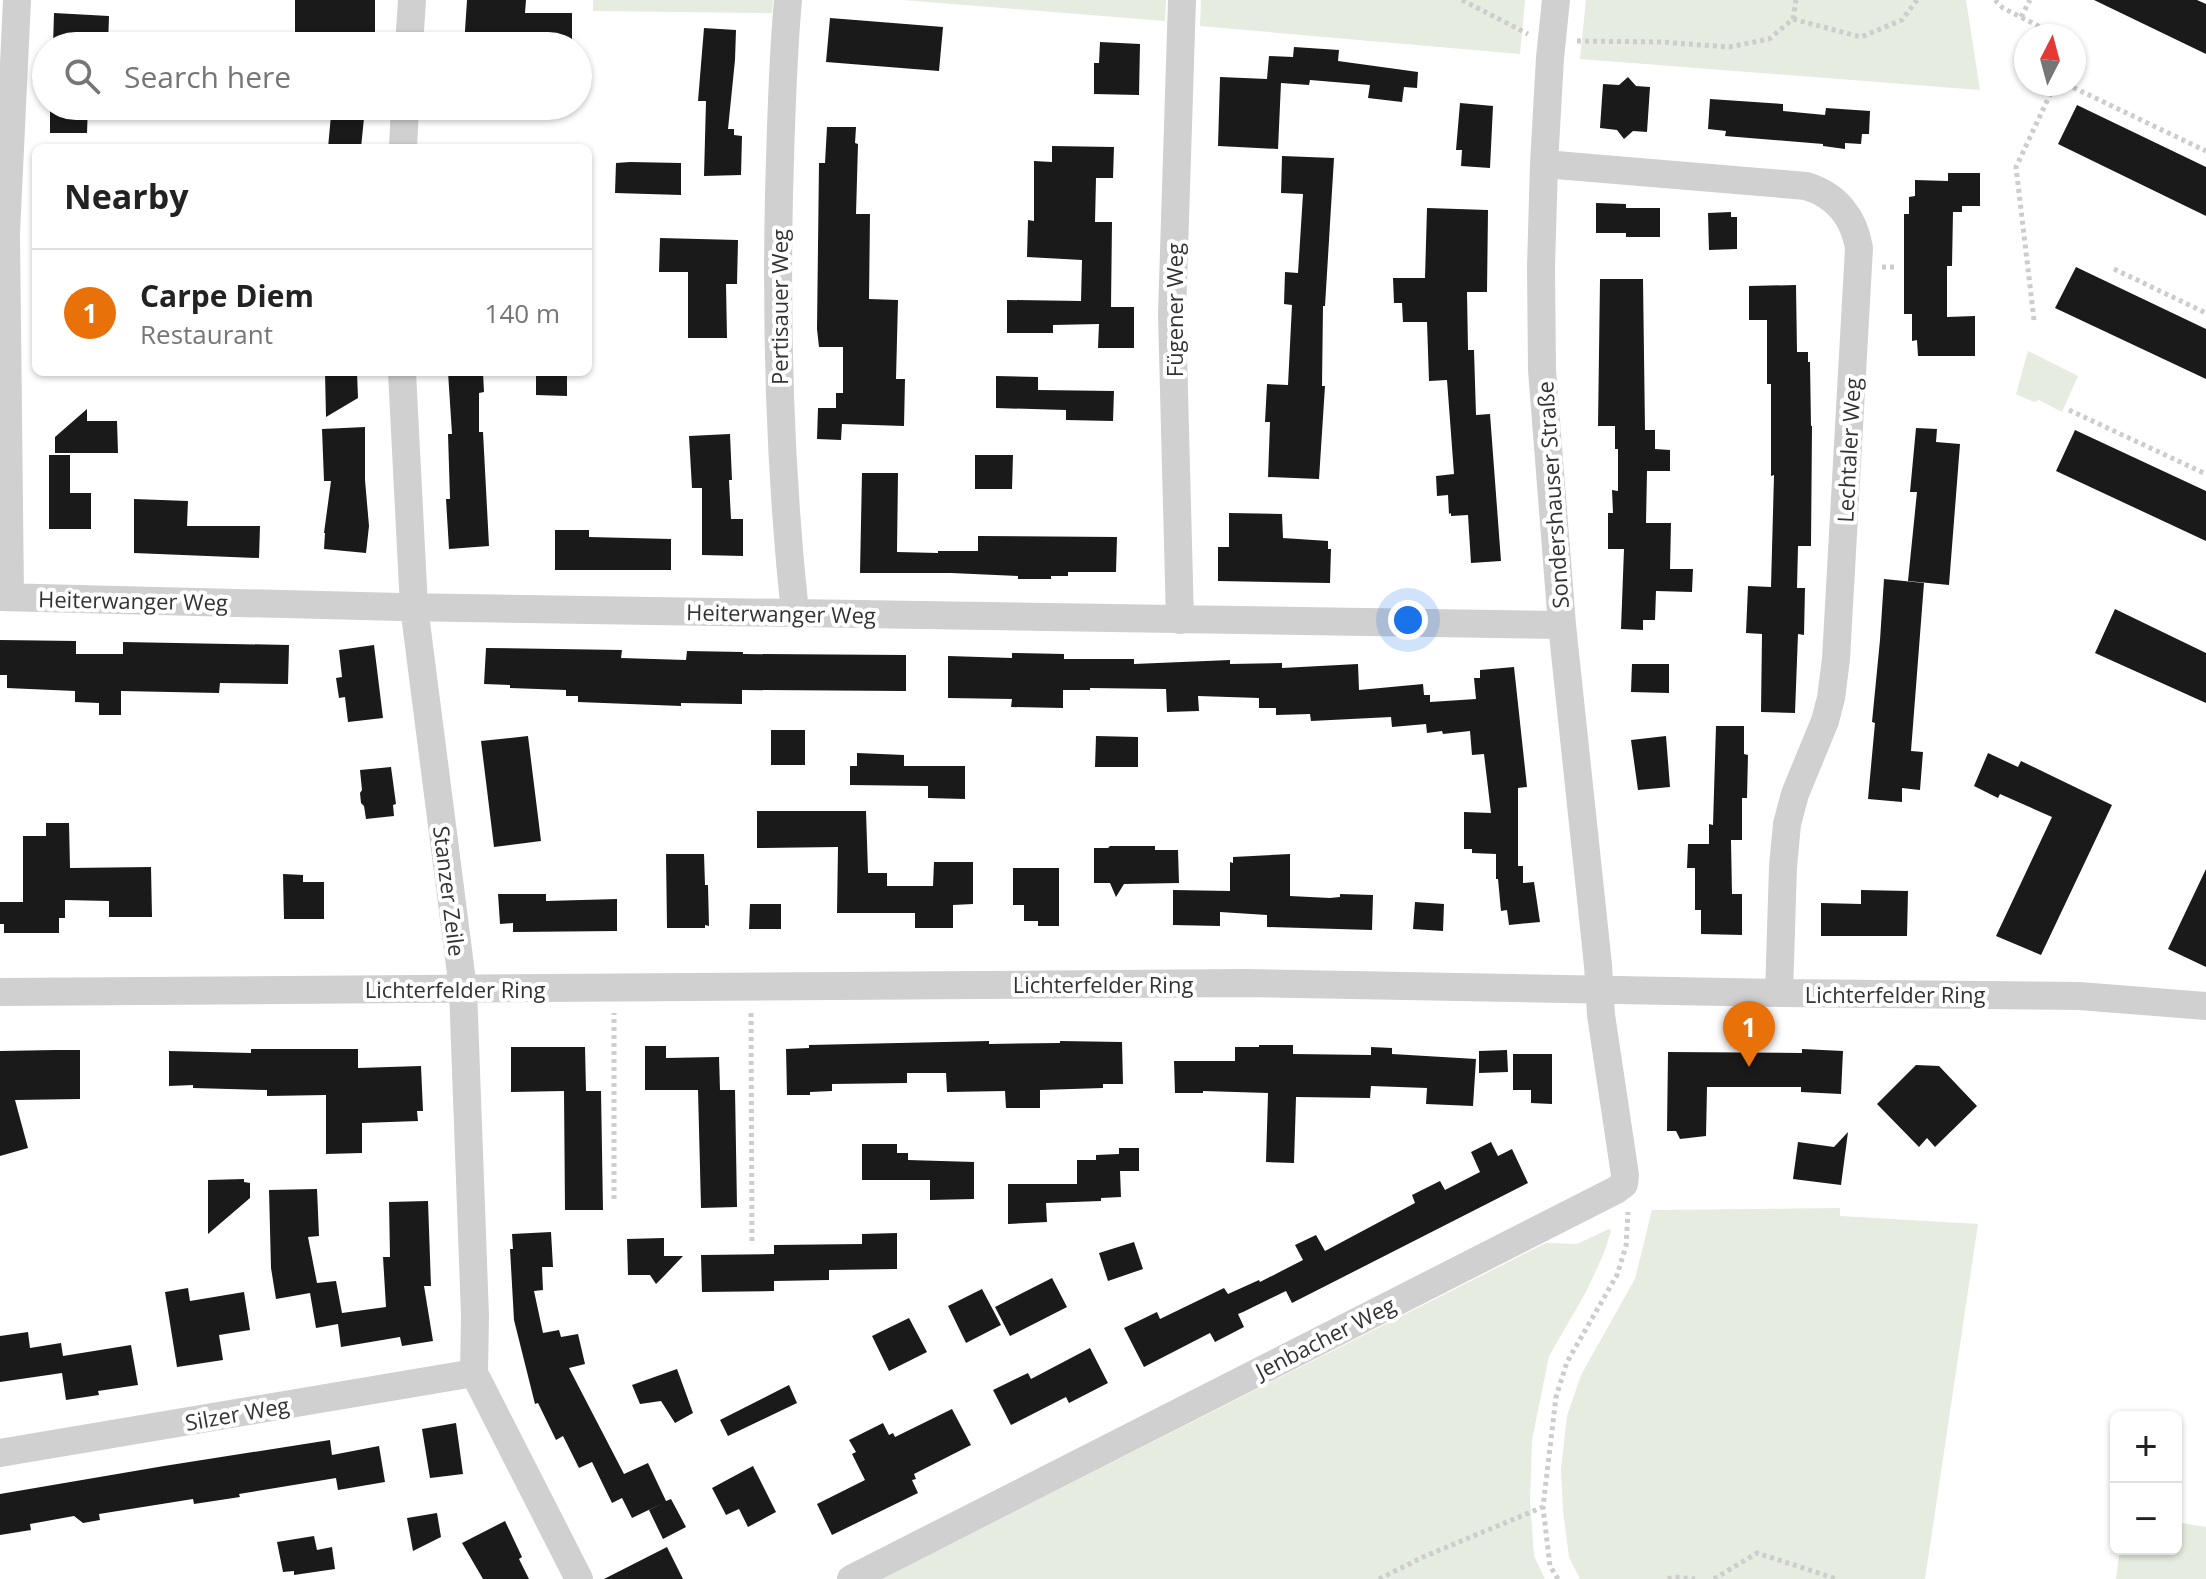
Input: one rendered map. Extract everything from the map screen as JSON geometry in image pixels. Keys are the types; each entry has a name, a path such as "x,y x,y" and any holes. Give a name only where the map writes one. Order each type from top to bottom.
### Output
{"street":[{"path":"5,597 6,233 17,0"},
{"path":"410,32 412,0"},
{"name":"Pertisauer Weg","path":"788,0 781,116 777,326 785,503 795,613"},
{"name":"Fügener Weg","path":"1180,620 1172,314 1182,0"},
{"name":"Sondershauser Straße","path":"1556,0 1544,164 1542,370 1562,625 1599,990"},
{"path":"403,144 404,120"},
{"name":"Lechtaler Weg","path":"1544,164 1806,186 1818,190 1836,203 1853,225 1857,237 1859,248 1836,659 1825,721 1795,794 1787,824 1779,993"},
{"name":"Stanzer Zeile","path":"402,376 414,607 463,989 475,1316 474,1373 579,1579"},
{"name":"Heiterwanger Weg","path":"5,597 414,607 1562,625"},
{"name":"Lichterfelder Ring","path":"0,992 1246,983 2079,996 2206,1006"},
{"path":"1599,990 1624,1184"},
{"name":"Jenbacher Weg","path":"851,1579 1624,1184"},
{"name":"Silzer Weg","path":"0,1453 474,1373"}],"path":[{"path":"1462,0 1541,38"},
{"path":"1572,41 1729,47 1769,39 1793,19 1796,0"},
{"path":"1793,19 1861,37 1902,20 1917,0"},
{"path":"1995,0 2003,8 2035,24"},
{"path":"2021,17 2030,0"},
{"path":"2086,94 2206,151"},
{"path":"2034,320 2016,167 2049,96"},
{"path":"2114,269 2206,313"},
{"path":"2069,410 2206,474"},
{"path":"751,1012 752,1244"},
{"path":"614,1013 614,1199"},
{"path":"1558,1579 1550,1566 1543,1507 1556,1397 1567,1362 1617,1275 1629,1222 1624,1184"},
{"path":"1379,1579 1423,1557 1543,1507"},
{"path":"1714,1579 1757,1553 1837,1579"},
{"path":"1668,1579 1695,1579"}],"shaded area":[{"path":"593,0 773,0 772,13 593,11"},
{"path":"903,0 1166,0 1165,21"},
{"path":"1201,0 1525,0 1520,54 1200,26"},
{"path":"1586,0 1966,0 1980,90 1580,59"},
{"path":"2028,351 2078,376 2062,412 2039,400 2034,402 2016,394"},
{"path":"1840,1208 1840,1216 1978,1224 1925,1579 1580,1579 1569,1557 1563,1511 1561,1469 1567,1416 1581,1375 1635,1279 1652,1210"},
{"path":"1609,1229 1604,1253 1586,1292 1549,1356 1532,1440 1530,1500 1534,1556 1545,1579 881,1579 1546,1243 1577,1244"},
{"path":"2182,1523 2206,1527 2206,1579 2116,1579 2119,1555 2182,1555"}],"building":[{"path":"295,0 375,0 375,32 295,32"},
{"path":"467,0 526,0 525,13 572,13 572,32 465,32"},
{"path":"2094,0 2197,0 2206,4 2206,54"},
{"path":"54,13 109,16 108,32 53,32"},
{"path":"830,18 943,27 939,71 826,62"},
{"path":"704,28 736,30 728,129 734,129 734,135 742,136 741,175 704,176 706,101 698,101"},
{"path":"1100,42 1140,44 1139,95 1094,94 1094,63 1099,63"},
{"path":"1294,47 1339,50 1338,61 1418,72 1417,88 1404,87 1402,102 1368,98 1370,85 1310,80 1309,85 1281,83 1278,149 1218,146 1220,77 1267,79 1269,56 1293,57"},
{"path":"1628,77 1636,86 1650,87 1647,132 1633,131 1624,139 1617,130 1600,128 1603,84 1619,85"},
{"path":"1710,99 1783,104 1783,111 1825,115 1826,108 1870,111 1869,134 1862,134 1861,144 1845,143 1845,149 1823,144 1725,136 1726,131 1708,129"},
{"path":"1460,103 1493,106 1490,168 1461,166 1462,150 1456,150"},
{"path":"2077,105 2206,167 2206,216 2058,144"},
{"path":"50,120 87,120 87,133 50,133"},
{"path":"331,120 364,120 361,144 328,144"},
{"path":"827,127 856,127 856,214 870,214 869,299 898,300 896,379 905,379 904,426 842,424 841,440 817,439 818,408 836,408 836,393 843,393 843,347 819,347 817,329 819,163 825,163"},
{"path":"1052,146 1114,147 1113,178 1096,178 1095,222 1112,222 1111,307 1134,307 1134,348 1098,348 1099,324 1053,325 1053,333 1007,333 1007,300 1081,301 1082,260 1027,257 1028,220 1034,221 1034,161 1052,162"},
{"path":"1282,156 1334,158 1323,306 1322,386 1325,386 1319,479 1268,477 1270,422 1265,422 1267,384 1288,385 1292,305 1284,304 1285,272 1298,273 1303,194 1281,193"},
{"path":"616,163 681,163 681,195 615,193"},
{"path":"1948,173 1980,173 1980,206 1962,206 1962,212 1953,212 1952,266 1947,266 1947,317 1975,316 1975,356 1918,356 1917,340 1912,341 1912,314 1904,314 1904,214 1909,214 1909,197 1915,196 1915,180 1948,181"},
{"path":"1596,203 1626,204 1626,208 1660,208 1660,237 1596,233"},
{"path":"1427,208 1488,210 1487,292 1467,292 1468,350 1474,350 1476,415 1490,414 1501,561 1471,563 1468,515 1451,516 1448,495 1437,496 1436,476 1454,474 1447,380 1429,381 1427,322 1403,322 1402,303 1394,303 1393,278 1425,278"},
{"path":"1731,212 1731,217 1737,217 1737,249 1709,250 1708,213"},
{"path":"660,238 738,240 737,284 726,284 727,338 688,338 688,272 659,272"},
{"path":"2076,267 2206,329 2206,379 2055,308"},
{"path":"1600,279 1643,279 1645,430 1655,430 1655,449 1670,450 1670,471 1647,471 1646,523 1671,523 1670,569 1693,569 1692,592 1656,591 1655,620 1643,620 1643,630 1621,629 1624,549 1608,549 1608,513 1613,513 1612,490 1618,491 1618,449 1615,449 1615,426 1598,426"},
{"path":"1796,285 1797,352 1808,352 1812,426 1811,546 1798,546 1797,588 1805,588 1804,635 1798,634 1795,713 1761,712 1762,634 1746,633 1748,586 1771,587 1774,475 1771,476 1767,320 1749,320 1749,286"},
{"path":"325,376 357,376 358,398 326,417"},
{"path":"448,376 483,376 484,392 479,393 479,432 483,432 489,546 449,549 446,499 450,499 448,434 452,434"},
{"path":"536,376 567,376 567,396 536,395"},
{"path":"996,376 1038,377 1038,390 1114,391 1113,421 1066,420 1066,410 996,408"},
{"path":"87,409 87,421 117,421 118,453 55,453 55,437"},
{"path":"365,427 369,526 366,553 324,549 331,481 324,481 322,429"},
{"path":"1916,428 1937,429 1936,442 1960,444 1949,585 1908,581 1917,492 1910,492"},
{"path":"2075,430 2206,491 2206,541 2056,471"},
{"path":"730,434 731,519 743,519 743,556 702,555 702,488 692,488 689,436"},
{"path":"49,455 70,455 70,493 91,493 91,529 49,529"},
{"path":"975,455 1013,455 1012,489 975,489"},
{"path":"862,473 898,473 897,552 978,551 978,536 1117,537 1116,572 1068,572 1068,576 1051,576 1051,579 951,573 860,573"},
{"path":"134,499 188,501 187,526 260,526 259,558 134,553"},
{"path":"1229,513 1282,514 1283,538 1328,541 1328,549 1331,549 1330,583 1218,581 1218,547 1229,547"},
{"path":"555,530 589,530 589,537 671,539 671,570 555,570"},
{"path":"1884,579 1924,583 1911,751 1923,752 1920,790 1902,788 1902,802 1868,799"},
{"path":"2115,609 2206,653 2206,703 2095,653"},
{"path":"0,640 76,641 76,654 123,654 123,642 289,645 288,684 220,683 219,693 121,691 121,715 99,715 99,703 75,702 75,691 7,688 7,675 0,675"},
{"path":"374,645 383,718 348,722 345,697 339,698 336,678 342,677 339,650"},
{"path":"486,648 622,650 621,658 686,660 687,651 906,655 906,691 742,690 742,704 681,703 681,706 578,702 578,696 566,696 566,690 484,684"},
{"path":"1012,653 1064,654 1064,659 1134,659 1134,664 1230,660 1230,664 1282,663 1282,668 1358,664 1359,690 1423,684 1424,695 1430,695 1430,702 1476,699 1474,678 1480,678 1480,670 1514,667 1527,787 1518,788 1518,866 1523,866 1523,883 1534,882 1540,922 1509,925 1507,910 1501,911 1496,854 1472,853 1472,849 1464,849 1464,812 1491,813 1484,754 1472,755 1470,731 1427,733 1426,724 1392,727 1391,717 1311,721 1310,714 1276,715 1276,708 1259,708 1259,698 1198,696 1199,711 1167,712 1166,689 1063,690 1063,708 1011,707 1012,699 948,698 948,656 1012,658"},
{"path":"1632,664 1669,664 1669,693 1631,692"},
{"path":"1716,726 1744,726 1744,754 1748,755 1747,798 1742,798 1742,840 1731,840 1732,894 1742,894 1742,935 1701,934 1701,910 1695,910 1695,868 1687,868 1688,844 1709,844 1709,824 1713,825"},
{"path":"771,730 805,730 805,765 771,765"},
{"path":"528,736 541,841 494,847 481,741"},
{"path":"1096,736 1138,737 1138,767 1095,767"},
{"path":"1666,736 1670,787 1638,790 1631,740"},
{"path":"857,753 904,755 904,766 965,766 965,799 928,798 928,786 850,785 850,766 857,766"},
{"path":"1988,753 2018,767 2021,761 2112,805 2041,955 1996,936 2052,817 1974,786"},
{"path":"391,767 396,804 393,805 394,816 366,819 361,803 360,770"},
{"path":"757,811 866,811 868,873 887,873 887,886 933,886 934,862 973,862 973,904 953,905 953,928 915,928 915,913 837,913 838,847 757,848"},
{"path":"46,823 69,823 70,868 151,867 152,917 109,917 109,901 65,900 65,918 59,918 59,933 4,933 4,924 0,924 0,902 23,902 23,836 46,836"},
{"path":"1155,846 1155,850 1178,850 1179,883 1124,884 1116,897 1110,883 1094,883 1094,848"},
{"path":"666,854 704,854 709,926 667,928"},
{"path":"1290,854 1290,896 1330,898 1340,897 1340,894 1373,895 1372,930 1267,927 1267,915 1220,912 1220,926 1173,925 1173,890 1230,891 1230,862 1233,863 1233,857"},
{"path":"1013,868 1059,868 1059,926 1038,926 1038,921 1024,921 1024,905 1013,905"},
{"path":"2206,869 2206,967 2168,949"},
{"path":"283,874 303,875 303,882 324,882 324,919 284,919"},
{"path":"1861,890 1908,891 1907,936 1821,936 1821,903 1861,904"},
{"path":"498,894 546,894 546,901 617,899 617,931 513,932 513,923 500,924"},
{"path":"1415,902 1444,904 1443,931 1413,929"},
{"path":"750,904 781,904 781,929 749,929"},
{"path":"989,1041 989,1044 1122,1042 1123,1084 1103,1084 1103,1088 1040,1090 1040,1108 1006,1108 1005,1091 947,1092 946,1073 907,1073 907,1083 832,1084 832,1091 787,1095 786,1049 809,1048 809,1045"},
{"path":"1293,1045 1293,1054 1371,1055 1371,1047 1392,1048 1392,1054 1476,1059 1473,1106 1426,1104 1427,1088 1371,1086 1370,1098 1296,1097 1294,1163 1266,1162 1268,1093 1175,1093 1174,1061 1235,1061 1235,1047"},
{"path":"645,1046 666,1046 666,1058 719,1057 720,1090 735,1090 737,1207 701,1208 698,1090 645,1090"},
{"path":"511,1047 585,1047 586,1091 601,1091 603,1210 565,1210 564,1091 511,1092"},
{"path":"251,1049 358,1049 358,1068 421,1066 423,1111 417,1111 418,1121 362,1123 362,1153 326,1154 326,1095 267,1096 267,1090 169,1086 169,1051 251,1053"},
{"path":"1802,1049 1843,1051 1841,1094 1801,1092 1801,1087 1707,1087 1706,1136 1680,1139 1676,1131 1667,1131 1668,1052 1802,1053"},
{"path":"80,1050 80,1099 15,1100 28,1148 0,1156 0,1051"},
{"path":"1507,1050 1508,1072 1479,1073 1479,1051"},
{"path":"1513,1054 1552,1054 1552,1104 1531,1103 1531,1090 1513,1090"},
{"path":"1916,1065 1939,1066 1977,1106 1935,1147 1927,1138 1919,1147 1877,1104"},
{"path":"1848,1132 1841,1185 1793,1179 1798,1142 1834,1147"},
{"path":"1491,1142 1498,1156 1512,1149 1528,1183 1292,1303 1286,1291 1238,1314 1244,1327 1215,1342 1210,1333 1144,1367 1124,1328 1157,1312 1160,1319 1224,1288 1228,1294 1260,1282 1303,1260 1295,1245 1316,1235 1325,1251 1415,1203 1412,1195 1440,1181 1445,1190 1480,1172 1471,1152"},
{"path":"862,1144 897,1144 897,1153 908,1153 908,1160 974,1162 974,1199 930,1200 930,1180 862,1180"},
{"path":"1119,1148 1139,1148 1139,1171 1120,1171 1121,1197 1046,1203 1047,1222 1008,1224 1008,1184 1077,1184 1077,1160 1096,1160 1096,1155 1119,1154"},
{"path":"244,1179 244,1182 250,1183 250,1198 208,1234 208,1180"},
{"path":"317,1189 319,1236 308,1237 317,1283 336,1281 342,1313 386,1307 383,1257 390,1257 389,1202 428,1201 431,1286 424,1286 433,1341 402,1346 400,1337 341,1347 338,1324 316,1328 310,1293 276,1299 271,1268 269,1190"},
{"path":"551,1232 553,1267 542,1267 543,1290 534,1291 543,1333 559,1330 561,1337 578,1334 585,1364 569,1368 624,1474 648,1463 666,1501 671,1499 686,1527 663,1539 649,1510 661,1504 632,1518 622,1498 612,1503 592,1462 579,1468 563,1436 556,1440 538,1403 535,1404 514,1320 510,1249 513,1249 512,1234"},
{"path":"897,1233 897,1269 829,1270 829,1280 774,1281 774,1291 702,1292 701,1255 774,1254 774,1245 862,1244 862,1234"},
{"path":"664,1238 664,1256 683,1256 665,1275 656,1284 650,1275 628,1275 627,1239"},
{"path":"1134,1242 1143,1269 1108,1281 1099,1253"},
{"path":"1052,1278 1067,1307 1010,1336 995,1307"},
{"path":"188,1288 190,1301 244,1292 250,1330 219,1335 223,1360 177,1367 165,1292"},
{"path":"982,1289 1001,1325 966,1343 948,1306"},
{"path":"909,1318 927,1352 889,1371 872,1336"},
{"path":"28,1332 30,1348 61,1343 63,1356 131,1345 138,1385 66,1400 62,1373 0,1382 0,1336"},
{"path":"1090,1348 1108,1383 1069,1403 1066,1397 1011,1425 993,1390 1028,1373 1031,1379"},
{"path":"677,1369 693,1413 675,1423 661,1401 640,1404 632,1385"},
{"path":"789,1385 797,1403 728,1436 720,1420"},
{"path":"952,1409 971,1445 914,1474 916,1479 912,1480 918,1493 832,1535 817,1504 865,1480 852,1454 856,1452 849,1440 883,1423 889,1435 893,1433 895,1437"},
{"path":"456,1423 463,1474 430,1478 422,1429"},
{"path":"330,1440 332,1455 379,1446 385,1482 338,1490 336,1478 194,1504 193,1499 99,1514 100,1520 83,1523 74,1516 30,1524 31,1530 0,1535 0,1494"},
{"path":"753,1466 776,1512 748,1527 739,1509 726,1515 712,1488"},
{"path":"437,1513 441,1537 413,1551 407,1518"},
{"path":"505,1521 529,1579 483,1579 462,1543"},
{"path":"314,1536 317,1550 332,1547 335,1569 294,1575 294,1571 283,1572 277,1542"},
{"path":"667,1547 683,1579 604,1579"}],"place":[{"name":"Carpe Diem","path":"1749,1067"}]}
